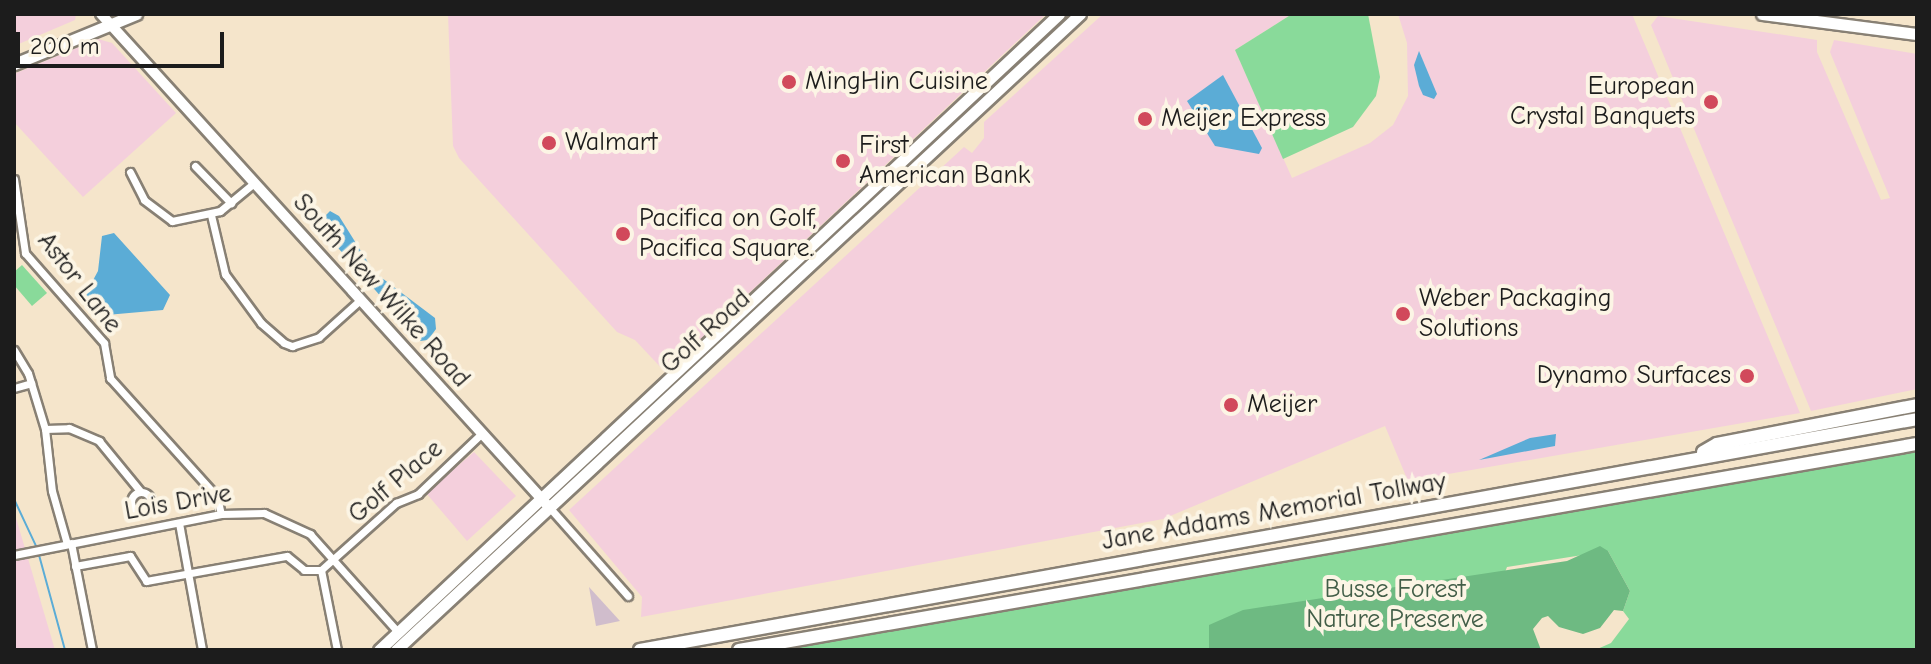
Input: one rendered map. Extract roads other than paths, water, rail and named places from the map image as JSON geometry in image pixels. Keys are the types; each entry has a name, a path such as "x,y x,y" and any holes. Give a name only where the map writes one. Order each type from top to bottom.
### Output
{"highway":[{"path":"1693,458 1717,444 1917,405"},
{"name":"Jane Addams Memorial Tollway","path":"640,650 1917,419"},
{"name":"Jane Addams Memorial Tollway","path":"739,650 1917,444"}],"main road":[{"path":"14,64 105,19 136,14"},
{"name":"Golf Road","path":"379,650 1059,14"},
{"name":"Golf Road","path":"396,650 1080,14"},
{"path":"1762,14 1917,34"},
{"name":"South New Wilke Road","path":"105,19 549,507"}],"street":[{"path":"195,166 231,203"},
{"path":"130,172 159,214 172,221 211,215 254,183"},
{"name":"Astor Lane","path":"14,179 25,253 104,343 110,378 217,497 221,514"},
{"path":"211,215 225,274 261,323 284,343 292,346 319,337 359,301"},
{"path":"14,350 31,383 45,429 52,491 75,566 92,650"},
{"path":"14,388 31,383"},
{"path":"45,429 69,428 99,441 140,491"},
{"name":"Golf Place","path":"321,570 336,561 481,434"},
{"name":"South New Wilke Road","path":"549,507 628,596"},
{"name":"Lois Drive","path":"14,555 221,514 275,516 310,534 398,632"},
{"path":"179,523 202,650"},
{"path":"75,566 126,556 137,562 143,580 287,556 304,570 321,570 337,650"}],"water":[{"path":"1419,51 1437,94 1434,99 1423,95 1419,86 1414,65"},
{"path":"1223,75 1262,148 1259,154 1215,146 1187,101"},
{"path":"330,211 339,216 374,272 435,318 436,329 428,340 420,341 317,224"},
{"path":"114,233 170,295 163,310 95,316 89,310 84,297 98,271 102,236"},
{"path":"1556,434 1555,446 1479,460 1530,438"}],"waterway":[{"path":"14,499 37,548"},
{"path":"39,555 65,650"}],"place":[{"name":"MingHin Cuisine","path":"789,82"},
{"name":"European Crystal Banquets","path":"1711,102"},
{"name":"Meijer Express","path":"1145,119"},
{"name":"Walmart","path":"549,143"},
{"name":"First American Bank","path":"843,161"},
{"name":"Pacifica on Golf, Pacifica Square.","path":"623,234"},
{"name":"Weber Packaging Solutions","path":"1403,314"},
{"name":"Dynamo Surfaces","path":"1747,376"},
{"name":"Meijer","path":"1231,405"}],"park label":[{"name":"Busse Forest Nature Preserve","path":"1395,605"}]}
